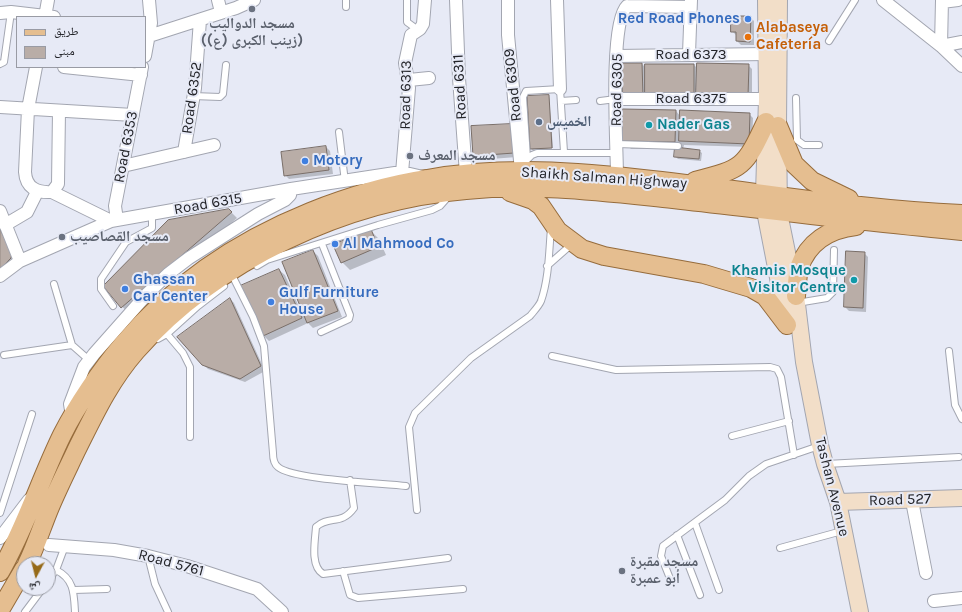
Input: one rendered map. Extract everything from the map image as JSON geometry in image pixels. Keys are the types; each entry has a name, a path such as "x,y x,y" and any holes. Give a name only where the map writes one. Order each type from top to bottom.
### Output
{"main road":[{"path":"685,183 725,173 742,164 772,124 794,164 812,180 860,205"},
{"name":"Shaikh Salman Highway","path":"0,572 40,487 62,435 93,385 121,345 157,306 198,273 242,244 286,222 359,195 427,179 524,164 860,205 934,213 962,214"},
{"name":"Shaikh Salman Highway","path":"32,556 44,539 103,395 135,352 167,320 206,287 247,260 330,222 361,211 409,199 454,191 488,188 561,189 962,231"},
{"path":"488,188 519,194 533,200 541,206 558,230 582,249 604,256 704,274 751,288 765,296 787,325"},
{"path":"797,300 799,270 808,251 818,240 833,230 876,223"},
{"name":"Shaikh Salman Highway","path":"0,610 16,582"}],"street":[{"path":"45,16 48,0"},
{"path":"146,52 150,36 148,23 149,0"},
{"path":"218,0 221,12"},
{"path":"150,36 200,20 254,0"},
{"name":"Road 6313","path":"402,173 409,80 405,63 410,37 423,24 425,0"},
{"name":"Road 6311","path":"456,0 459,78 466,174"},
{"name":"Road 6309","path":"508,0 509,42 524,164"},
{"path":"558,0 560,95"},
{"path":"766,0 767,99 772,124"},
{"path":"772,124 779,0"},
{"path":"883,0 941,46 962,66"},
{"path":"941,46 942,1 958,0"},
{"path":"627,3 636,5 661,3 690,4 689,54"},
{"name":"Road 6305","path":"618,176 616,56 621,14 627,3"},
{"path":"5,13 35,16"},
{"name":"Road 6352","path":"184,152 193,96 200,20"},
{"path":"941,46 962,42"},
{"name":"Road 6373","path":"616,56 766,54"},
{"path":"36,68 28,109 26,180 30,187 37,192 52,192 114,221"},
{"name":"Road 6353","path":"84,68 142,71 115,206 114,221"},
{"path":"409,80 429,78"},
{"name":"Road 6375","path":"616,100 767,99"},
{"path":"0,107 133,115"},
{"path":"52,192 58,184 59,111"},
{"name":"Tashan Avenue","path":"772,124 772,212 787,325 804,362"},
{"name":"Road 6352","path":"123,166 214,145"},
{"name":"Road 6315","path":"0,276 20,261 114,221 254,195 402,173 427,179"},
{"path":"72,419 70,404 76,386 89,360 143,298 168,274 189,258 258,214 285,200 290,195 291,189"},
{"path":"20,261 2,218 27,212 37,192"},
{"path":"254,195 259,207 258,214"},
{"name":"Tashan Avenue","path":"772,212 797,300 804,362 820,445 838,502 860,612"},
{"path":"0,538 40,487"},
{"name":"Road 527","path":"838,502 962,500"},
{"path":"912,501 926,574"},
{"name":"Road 5761","path":"44,539 65,546 114,550 148,556 187,566 257,589 282,612"},
{"path":"934,601 962,598"}],"lane":[{"path":"346,0 346,7"},
{"path":"407,0 407,22 418,30"},
{"path":"829,41 855,0"},
{"path":"0,64 4,62 5,13"},
{"path":"193,96 220,97 223,94 226,65"},
{"path":"524,164 523,94 526,91 560,95 576,100"},
{"path":"560,95 564,152"},
{"path":"796,98 797,140 804,146 819,145"},
{"path":"600,101 616,100"},
{"path":"339,132 345,182"},
{"path":"524,164 537,152 678,146"},
{"path":"249,270 267,260 322,244 378,225 432,210 440,206 454,191"},
{"path":"113,306 101,289 101,279 126,242 152,228 152,214"},
{"path":"417,510 409,427 411,420 415,414 471,358 530,316 541,302 552,220"},
{"path":"547,266 573,243"},
{"path":"321,332 349,319 350,315 322,244"},
{"path":"797,300 826,298 833,292 834,250"},
{"path":"135,352 167,334 198,306 236,277 264,346 274,461 277,467 286,473 312,478 350,480 406,486"},
{"path":"54,284 72,345 89,360"},
{"path":"167,334 183,353 190,367 190,437"},
{"path":"4,355 72,345"},
{"path":"949,351 955,405 962,419"},
{"path":"552,356 616,370 770,367 777,369 781,378 794,455"},
{"path":"0,513 32,414"},
{"path":"732,436 788,421"},
{"path":"671,581 661,556 663,546 725,500 749,476 766,464 820,445"},
{"path":"825,464 959,457"},
{"path":"350,480 354,508 343,519 320,522 316,527 315,564 317,570 323,574 448,558"},
{"path":"695,522 719,590"},
{"path":"780,548 844,530"},
{"path":"677,536 700,595"},
{"path":"65,546 56,570 64,574 72,584 74,590 75,612"},
{"path":"148,556 155,584 168,612"},
{"path":"344,571 350,596 358,598 463,589"},
{"path":"74,590 107,589"},
{"path":"25,612 37,596"}],"building":[{"path":"731,16 751,16 750,42 736,41 736,32 731,32"},
{"path":"622,63 642,63 643,96 623,96"},
{"path":"697,63 749,64 748,96 696,95"},
{"path":"645,64 694,64 694,96 645,96"},
{"name":"الخميس","path":"549,95 552,148 530,149 527,96"},
{"name":"Nader Gas","path":"622,109 676,110 675,142 622,141"},
{"path":"680,110 750,113 749,144 679,141"},
{"path":"511,124 514,153 473,156 471,126"},
{"name":"Motory","path":"326,146 329,170 284,176 281,152"},
{"name":"Nader Gas","path":"675,147 700,150 699,159 674,157"},
{"path":"229,209 232,212 121,308 103,286 168,220"},
{"path":"0,229 12,253 11,258 0,269"},
{"path":"371,229 378,247 341,263 333,245"},
{"path":"313,250 338,311 307,323 282,262"},
{"name":"Khamis Mosque Visitor Centre","path":"846,251 865,252 863,308 844,307"},
{"name":"Gulf Furniture House","path":"279,269 302,318 263,336 240,286"},
{"path":"230,298 261,366 240,379 202,365 177,337"}],"place":[{"name":"مسجد الدواليب (زينب الكبرى (ع))","path":"252,9"},
{"name":"Red Road Phones","path":"748,19"},
{"name":"Alabaseya Cafetería","path":"748,37"},
{"name":"الخميس","path":"539,122"},
{"name":"Nader Gas","path":"649,125"},
{"name":"مسجد المعرف","path":"410,156"},
{"name":"Motory","path":"305,161"},
{"name":"مسجد القصاصيب","path":"62,237"},
{"name":"Al Mahmood Co","path":"335,244"},
{"name":"Khamis Mosque Visitor Centre","path":"854,280"},
{"name":"Ghassan Car Center","path":"125,289"},
{"name":"Gulf Furniture House","path":"271,302"},
{"name":"مسجد مقبرة أبو عمبرة","path":"622,571"}]}
